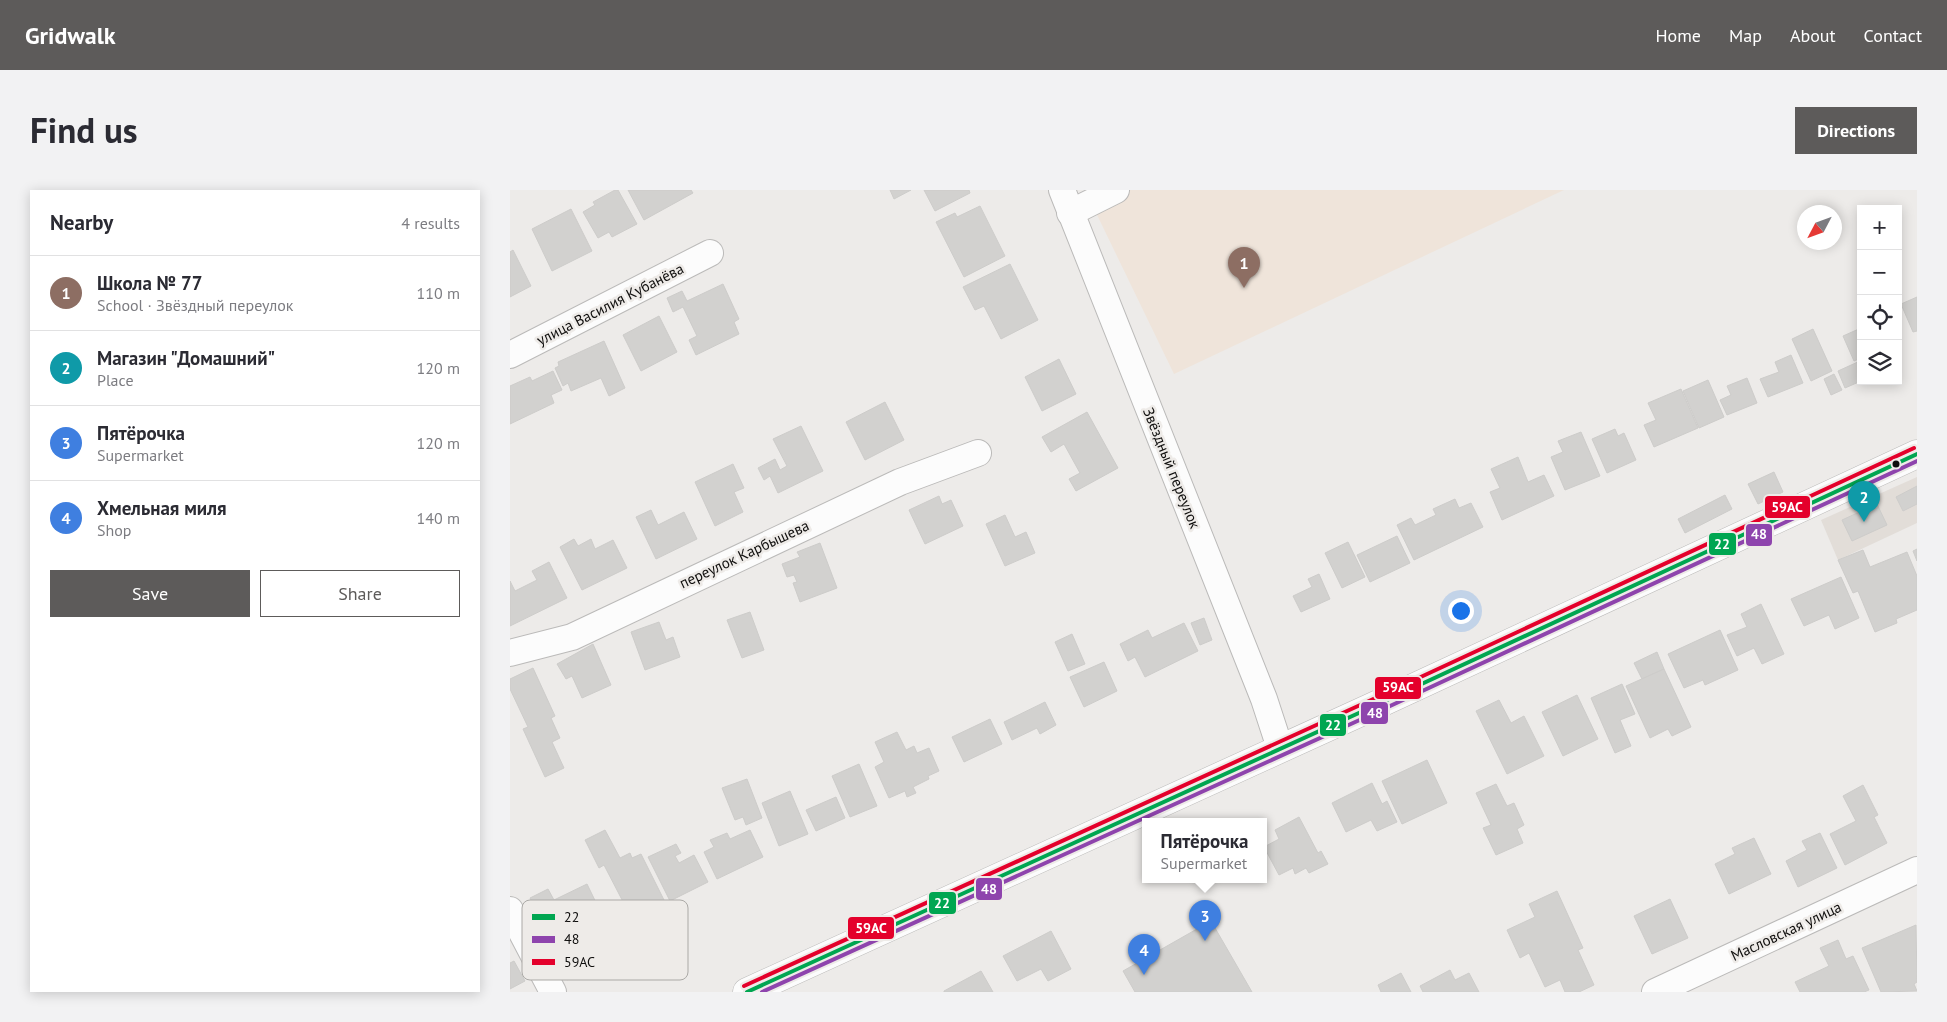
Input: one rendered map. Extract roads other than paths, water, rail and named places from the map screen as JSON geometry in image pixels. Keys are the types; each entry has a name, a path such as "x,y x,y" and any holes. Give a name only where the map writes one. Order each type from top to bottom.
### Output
{"main road":[{"path":"746,992 1380,704 1917,454"}],"street":[{"path":"1066,202 1116,190"},
{"name":"Звёздный переулок","path":"1066,202 1264,700 1280,748"},
{"name":"улица Василия Кубанёва","path":"510,355 710,253"},
{"name":"переулок Карбышева","path":"510,653 572,636 900,482 978,453"},
{"name":"Масловская улица","path":"1655,992 1682,986 1917,870"},
{"path":"510,910 522,933"},
{"path":"547,980 553,992"}],"place":[{"name":"Школа № 77","path":"1244,288"},
{"name":"Магазин \"Домашний\"","path":"1864,522"},
{"name":"Пятёрочка","path":"1205,941"},
{"name":"Хмельная миля","path":"1144,975"}]}
